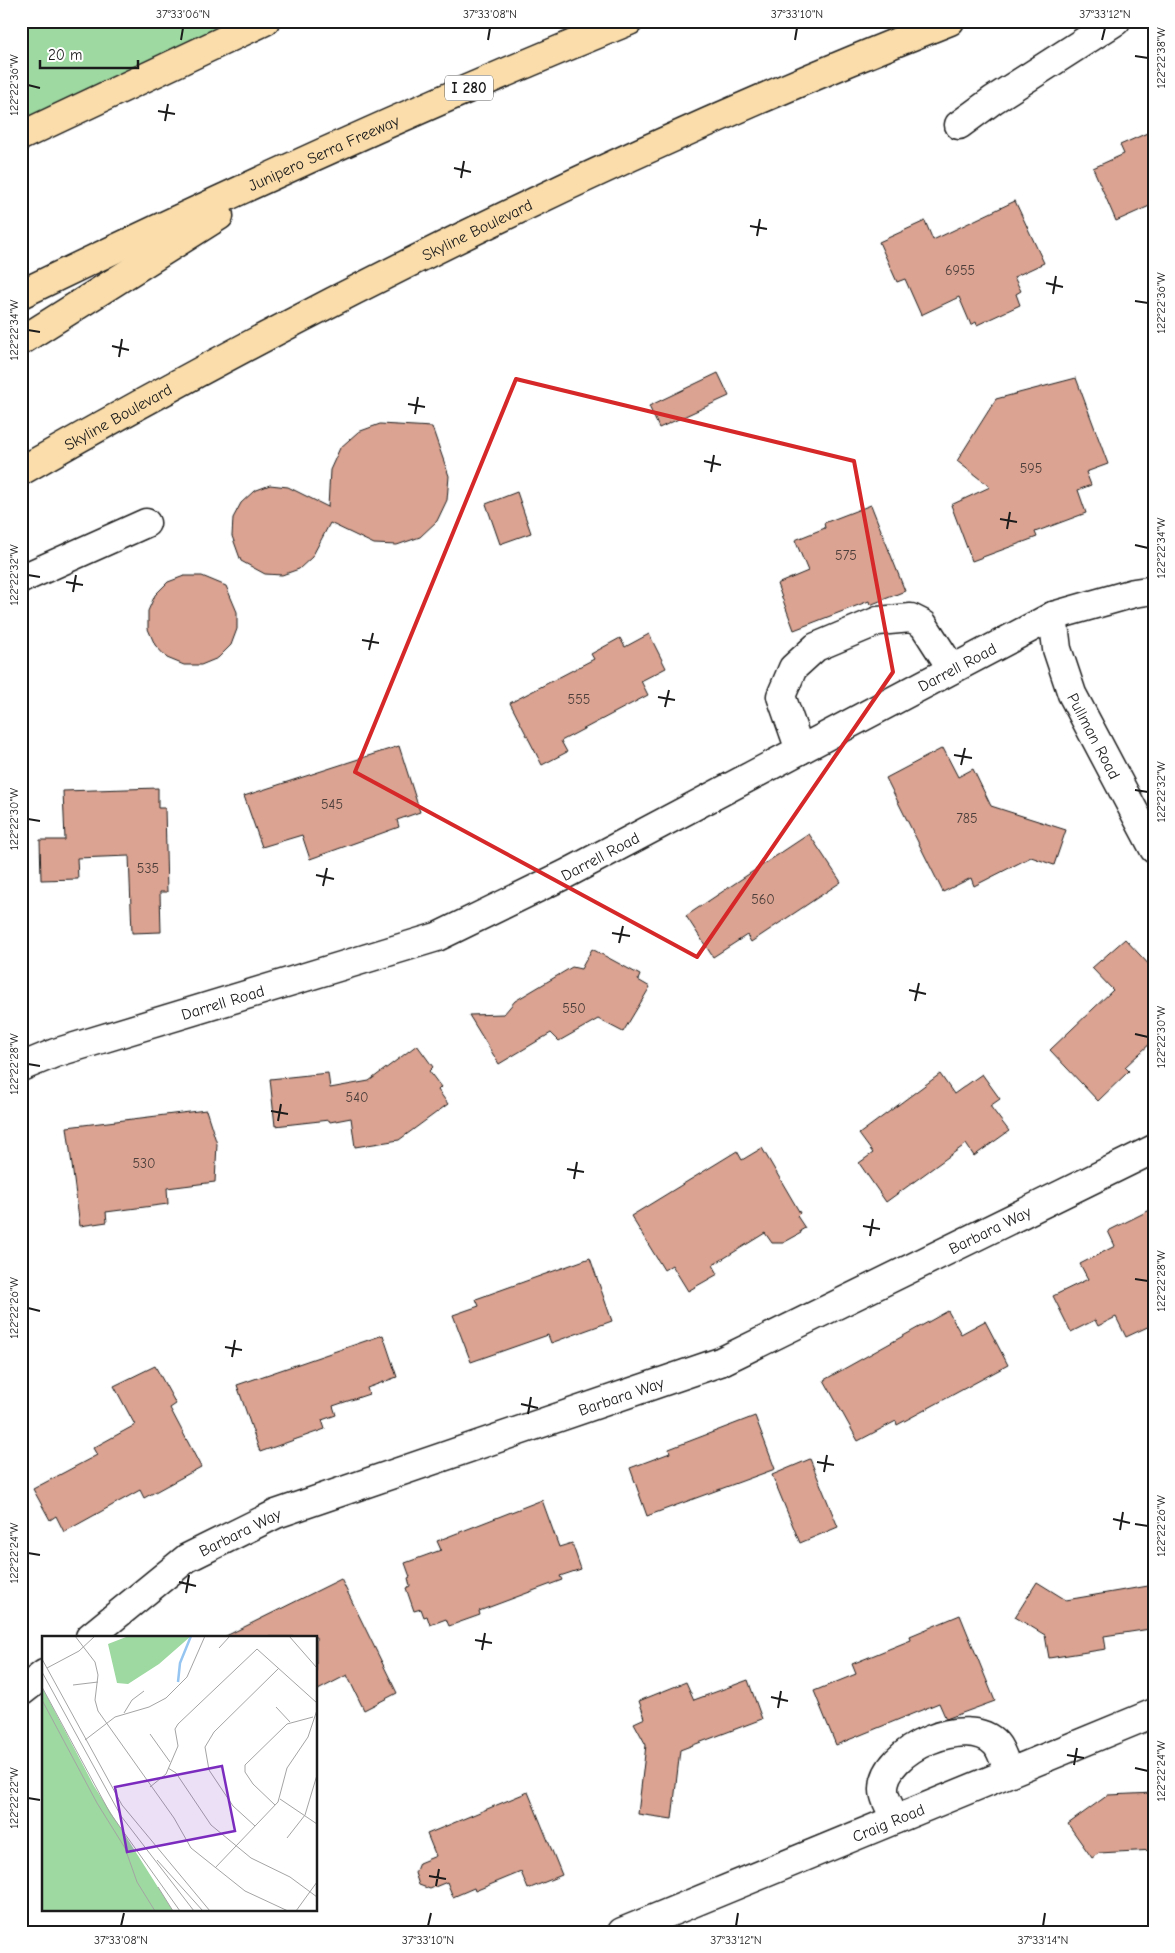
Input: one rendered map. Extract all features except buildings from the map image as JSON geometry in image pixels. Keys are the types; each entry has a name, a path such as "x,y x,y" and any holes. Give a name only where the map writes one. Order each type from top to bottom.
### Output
{"main road":[{"path":"21,136 265,21"},
{"name":"Junipero Serra Freeway","path":"21,294 311,157 629,21"},
{"name":"Skyline Boulevard","path":"21,471 148,398 280,328 525,204 830,68 950,21"},
{"path":"21,341 311,157"}],"street":[{"path":"959,125 993,100 1116,21"},
{"path":"21,579 146,522"},
{"name":"Darrell Road","path":"21,1067 55,1052 437,937 566,874 1053,616 1134,593 1154,590"},
{"name":"Pullman Road","path":"1053,616 1057,649 1072,694 1154,849"},
{"path":"800,750 782,696 793,668 816,647 878,621 911,618 923,624 952,669"},
{"name":"Barbara Way","path":"91,1636 187,1558 276,1514 720,1362 1154,1149"},
{"path":"21,1692 42,1676"},
{"name":"Craig Road","path":"622,1932 1154,1713"},
{"path":"896,1819 884,1791 887,1773 896,1760 938,1738 962,1731 982,1735 996,1744 1009,1772"}],"highlighted area":[{"path":"516,379 854,461 893,672 697,957 355,772"}],"green space":[{"path":"21,21 265,21 21,136"}]}
